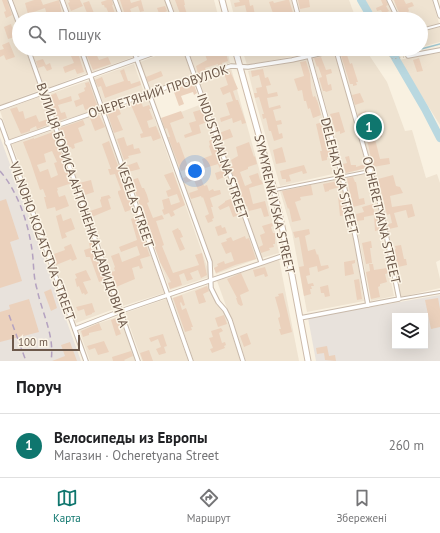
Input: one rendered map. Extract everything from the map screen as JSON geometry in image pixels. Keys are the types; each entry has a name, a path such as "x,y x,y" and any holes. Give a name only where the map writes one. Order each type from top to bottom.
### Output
{"main road":[{"path":"222,0 225,12"},
{"name":"SYMYRENKIVSKA STREET","path":"237,56 274,190 288,254 308,361"}],"street":[{"path":"10,0 14,12"},
{"path":"62,0 66,12"},
{"path":"115,0 119,12"},
{"path":"167,0 171,12"},
{"path":"294,0 297,12"},
{"path":"390,0 395,12"},
{"path":"435,0 440,16"},
{"path":"428,52 440,50"},
{"name":"ВУЛИЦЯ БОРИСА АНТОНЕНКА-ДАВИДОВИЧА","path":"30,56 138,361"},
{"name":"VESELA STREET","path":"84,56 191,361"},
{"path":"136,56 210,262 213,292 230,320 243,361"},
{"path":"0,108 147,56"},
{"name":"INDUSTRIALNA STREET","path":"188,56 261,262"},
{"name":"ОЧЕРЕТЯНИЙ ПРОВУЛОК","path":"8,143 149,93 231,66 240,67 292,60 309,56"},
{"name":"DELEHATSKA STREET","path":"309,56 342,176 368,305"},
{"name":"OCHERETYANA STREET","path":"338,56 372,171 400,299"},
{"name":"VILNOHO KOZATSTVA STREET","path":"0,121 86,361"},
{"path":"75,329 121,311 288,254"},
{"path":"300,318 400,299"}],"lane":[{"path":"428,28 440,25"},
{"path":"274,190 372,171"},
{"path":"400,299 440,292"}],"path":[{"path":"390,56 393,59 400,58"}],"shaded area":[{"path":"0,0 8,0 12,12 12,56 28,56 40,90 0,105"},
{"path":"13,0 60,0 64,12 17,12"},
{"path":"65,0 112,0 116,12 69,12"},
{"path":"118,0 165,0 169,12 122,12"},
{"path":"170,0 214,0 217,12 174,12"},
{"path":"230,0 291,0 294,12 233,12"},
{"path":"297,0 349,0 353,12 300,12"},
{"path":"365,0 387,0 393,12 372,12"},
{"path":"393,0 432,0 439,23 428,26 428,12 398,12"},
{"path":"440,27 440,42 428,45 428,30"},
{"path":"440,53 440,125 399,60 417,56 428,56 428,54"},
{"path":"33,56 81,56 87,73 45,89"},
{"path":"85,56 133,57 91,72"},
{"path":"156,56 185,56 192,76 150,91 140,62"},
{"path":"191,56 228,56 230,63 197,74"},
{"path":"244,56 294,56 247,65"},
{"path":"336,56 367,168 345,174 312,57"},
{"path":"340,56 370,56 387,82 405,131 412,130 426,178 437,174 440,183 440,260 436,262 440,279 440,288 401,297 385,217"},
{"path":"307,59 337,173 280,186 248,71"},
{"path":"134,64 144,92 104,105 94,78"},
{"path":"231,68 263,183 279,253 262,258 199,79"},
{"path":"90,80 99,109 57,122 47,95"},
{"path":"42,96 52,125 10,140 0,111"},
{"path":"147,97 208,269 209,277 170,290 106,112"},
{"path":"202,104 257,259 216,274 162,122 173,118 181,112"},
{"path":"100,113 120,163 164,293 123,306 58,128"},
{"path":"54,130 117,308 76,323 12,144"},
{"path":"0,137 26,208 81,361 0,361"},
{"path":"369,174 380,212 383,241 394,296 371,301 345,177"},
{"path":"340,179 354,240 364,301 307,312 292,232 280,191"},
{"path":"279,259 299,361 246,361 217,281"},
{"path":"208,285 216,303 224,312 241,361 194,361 172,298"},
{"path":"440,295 440,361 316,361 308,318"},
{"path":"166,299 188,361 142,361 125,313"},
{"path":"120,316 136,361 90,361 79,330"}],"building":[{"path":"2,0 7,0 12,15 6,18 4,12 6,11"},
{"path":"34,0 41,0 43,5 59,0 62,12 46,12 45,8 34,12 27,12 25,3"},
{"path":"69,0 80,0 83,6 71,11 68,3 70,2"},
{"path":"112,0 114,12 108,12 101,2"},
{"path":"120,0 130,0 131,3 141,0 144,11 140,12 138,6 130,9 131,12 124,12"},
{"path":"175,0 184,0 186,12 179,12"},
{"path":"239,0 249,0 250,6 253,5 254,12 247,12 245,5 235,7 234,3 240,2"},
{"path":"289,0 293,12 273,12 269,2 273,1 274,3"},
{"path":"298,0 309,0 310,7 300,9"},
{"path":"381,0 386,0 388,5 386,6 389,11 377,11 376,8 383,5"},
{"path":"394,0 404,0 406,4 412,2 414,6 408,8 408,12 399,12"},
{"path":"89,1 94,12 87,12 83,3"},
{"path":"165,6 167,11 158,12 157,8"},
{"path":"11,24 12,38 8,39 4,27"},
{"path":"9,42 12,50 12,56 15,57 6,60 4,55 0,57 0,50 4,49 2,45"},
{"path":"71,56 79,56 84,72 77,74 75,69 65,73 63,67 74,63"},
{"path":"87,56 97,56 99,60 108,57 111,64 93,70"},
{"path":"206,56 227,56 228,61 218,66 218,64 205,68 206,70 198,73 196,66 207,60"},
{"path":"341,56 347,56 350,64 352,63 358,82 356,82 357,85 353,86 353,84 350,84"},
{"path":"321,57 326,70 331,69 332,73 326,75 328,85 331,84 332,90 326,92 323,91 319,78 322,77 314,58"},
{"path":"419,58 423,71 417,72 413,60"},
{"path":"43,59 46,65 50,63 52,69 47,71 44,66 38,68 36,61"},
{"path":"306,61 310,74 313,97 315,96 321,115 313,118 310,108 308,109 306,101 304,101 302,90 298,91 294,79 304,76 300,62"},
{"path":"124,69 128,81 130,81 131,84 140,81 141,85 105,98 101,86 98,87 95,80 102,77 106,87 124,81 120,71"},
{"path":"263,69 265,78 268,77 271,85 266,86 268,94 277,92 278,96 267,98 269,108 280,105 281,108 273,110 276,121 281,120 282,124 277,125 279,134 282,133 283,138 274,141 271,131 269,131 266,118 263,119 262,114 264,114 259,97 255,98 254,93 257,93 256,88 262,87 259,75 252,77 251,71"},
{"path":"161,71 163,76 148,82 146,77"},
{"path":"230,71 238,89 233,91 236,100 238,100 246,123 242,124 241,120 233,123 232,118 221,122 220,118 230,115 226,103 233,101 230,92 223,95 220,88 228,85 224,73"},
{"path":"89,82 97,105 85,110 83,104 76,107 74,101 80,99 78,94 85,91 85,83"},
{"path":"193,82 197,93 194,95 193,92 181,96 184,104 179,106 174,92 176,92 175,89"},
{"path":"56,93 59,100 71,96 72,101 58,105 61,113 65,112 67,118 58,121 49,96"},
{"path":"360,93 364,102 355,105 352,95"},
{"path":"141,101 143,107 149,105 151,109 149,109 153,119 147,121 149,128 156,126 161,138 153,141 151,136 141,138 140,134 143,133 131,105"},
{"path":"17,107 19,112 23,111 25,119 36,115 39,122 48,119 50,124 37,129 36,126 30,129 30,131 21,134 10,109"},
{"path":"119,109 121,114 117,116 123,130 114,133 107,112"},
{"path":"203,109 207,122 199,125 201,133 185,138 184,135 192,132 189,123 196,121 193,112"},
{"path":"181,111 184,118 170,123 188,167 186,168 187,169 181,171 168,137 170,137 167,128 165,129 161,118"},
{"path":"366,111 374,129 377,128 378,131 380,130 382,137 375,139 380,159 389,158 390,164 373,167 368,144 358,114"},
{"path":"339,112 345,132 340,134 340,131 336,132 330,114"},
{"path":"99,115 105,127 95,131 90,118"},
{"path":"83,120 85,125 78,128 83,141 74,144 75,148 67,148 60,128"},
{"path":"323,122 327,149 330,149 332,156 327,157 327,160 322,161 320,151 322,151 316,124"},
{"path":"230,129 233,137 221,141 219,133"},
{"path":"53,132 72,183 57,188 57,191 59,197 65,195 69,206 56,211 55,207 47,209 44,197 46,197 43,189 40,190 23,142","holes":["52,151 57,162 54,163 58,175 51,178 48,169 40,172 37,165 46,162 44,154"]},
{"path":"124,137 127,146 133,144 134,149 139,148 141,153 128,156 129,158 124,160 117,139"},
{"path":"213,139 227,176 217,180 215,173 221,171 218,164 205,168 202,159 212,155 209,141"},
{"path":"109,141 124,182 122,183 125,190 126,189 133,209 125,212 118,193 118,191 121,190 115,174 110,175 108,169 111,169 102,144"},
{"path":"249,142 257,164 240,172 245,186 252,183 249,176 258,173 263,184 249,188 253,204 265,201 269,216 264,217 261,208 249,211 247,206 245,207 230,167 233,166 231,160 238,156 236,147"},
{"path":"282,147 286,162 276,164 273,150"},
{"path":"349,156 351,165 356,165 356,167 365,164 366,168 346,173 343,164 347,163 345,157"},
{"path":"137,162 140,169 128,172 126,166"},
{"path":"304,165 307,173 303,174 302,171 289,175 291,181 286,182 286,179 282,179 280,171"},
{"path":"173,172 185,205 173,211 175,215 171,217 169,213 164,215 162,210 164,209 162,200 169,198 171,205 180,202 177,194 168,197 166,191 171,189 164,175"},
{"path":"202,173 204,177 201,178 204,186 207,185 209,191 213,189 214,191 220,190 221,194 210,198 214,218 212,219 213,221 208,223 205,216 209,214 203,197 202,198 201,196 191,199 189,193 198,190 194,180 185,183 183,178 192,175 193,177"},
{"path":"393,175 396,186 400,187 403,193 390,196 392,207 412,204 415,216 408,218 406,210 394,213 398,227 389,229 388,224 392,223 390,214 387,215 378,179"},
{"path":"353,177 356,182 359,199 364,198 365,204 353,207 347,178"},
{"path":"138,178 147,195 149,202 147,203 153,218 162,215 164,219 156,221 164,245 162,246 173,273 199,265 195,255 202,253 207,275 201,278 198,270 190,273 193,279 187,281 184,273 179,275 182,285 170,289 168,283 171,282 160,262 131,180"},
{"path":"91,180 94,192 85,195 79,183"},
{"path":"338,181 340,187 325,192 323,184"},
{"path":"311,185 313,195 300,197 301,200 295,202 301,220 292,222 289,208 288,209 282,191"},
{"path":"109,195 111,198 108,199 111,209 92,217 90,211 102,207 100,200 101,197"},
{"path":"338,196 342,196 346,215 340,216"},
{"path":"233,198 240,215 233,217 229,206 220,210 218,207 225,201"},
{"path":"6,199 19,239 10,242 22,281 0,288 0,201"},
{"path":"373,204 374,212 378,211 380,230 375,231 374,215 364,217 364,220 357,221 356,214 364,212 362,207"},
{"path":"61,214 63,221 71,218 75,229 65,233 67,237 62,239 56,216"},
{"path":"136,217 150,256 140,259 143,268 140,269 139,266 132,268 135,279 116,287 111,272 115,271 115,267 111,256 119,253 122,262 140,255 137,246 121,252 119,247 137,240 131,219"},
{"path":"272,223 273,226 271,227 273,233 275,233 275,244 273,244 274,247 261,253 259,247 263,245 260,235 265,233 262,226"},
{"path":"221,225 222,228 225,227 227,233 218,236 215,227"},
{"path":"178,228 183,237 180,238 185,249 180,251 172,231"},
{"path":"309,229 310,234 305,236 308,251 315,249 321,266 328,265 329,268 318,272 317,266 309,268 310,275 306,276 308,284 313,283 314,286 311,286 311,294 304,296 299,267 304,266 299,237 295,238 293,232"},
{"path":"245,236 246,239 249,238 256,259 235,265 216,273 214,268 218,266 217,264 224,261 225,264 234,261 231,252 226,254 221,243 227,241 226,239 231,237 233,241"},
{"path":"371,241 372,248 370,248 372,263 366,264 362,243"},
{"path":"92,242 106,279 99,282 90,257 86,257 84,250 90,248 89,243"},
{"path":"71,244 77,259 72,261 71,259 56,265 54,254 65,250 64,247"},
{"path":"401,245 407,265 398,267 393,250 396,249 395,246"},
{"path":"355,260 355,263 352,264 354,274 345,276 344,262"},
{"path":"369,264 373,264 374,270 387,268 389,273 385,274 387,282 380,284 378,287 380,297 371,299 366,272 370,271"},
{"path":"265,267 268,276 265,277 264,274 255,277 253,270"},
{"path":"86,270 91,280 83,282 88,293 85,295 84,293 82,294 79,286 77,287 75,279 77,278 75,274"},
{"path":"241,273 249,291 240,295 243,305 241,306 238,304 237,298 227,279"},
{"path":"359,279 362,299 357,300 354,280"},
{"path":"328,285 330,296 325,297 324,293 321,293 320,287"},
{"path":"207,286 209,291 203,294 206,302 199,304 195,291"},
{"path":"51,289 57,308 51,311 44,292"},
{"path":"283,293 292,332 281,335 278,318 280,315 275,297 279,296 278,294"},
{"path":"182,295 185,305 183,306 181,302 180,303 182,310 186,308 193,327 191,327 192,330 185,332 173,298"},
{"path":"438,298 440,309 440,327 431,329 425,300"},
{"path":"29,299 39,332 0,342 0,312 10,309 9,305"},
{"path":"92,303 95,312 86,316 84,309 78,311 76,307"},
{"path":"224,315 227,324 218,327 215,318"},
{"path":"119,317 122,325 118,326 121,334 116,336 111,320"},
{"path":"99,323 102,330 89,333 89,335 83,337 81,331"},
{"path":"221,328 223,331 219,333 222,343 225,342 225,348 212,353 210,349 213,348 209,338 213,337 211,331"},
{"path":"247,333 251,344 244,347 240,336"},
{"path":"163,334 167,346 164,347 166,353 159,355 156,349 161,347 158,339 151,342 149,338"},
{"path":"104,341 109,352 98,355 95,348 89,350 87,346"},
{"path":"70,342 77,361 52,361 65,356 61,345"},
{"path":"327,346 329,356 335,355 336,361 325,360 324,353 317,354 316,348"},
{"path":"149,350 153,361 143,361 140,353"},
{"path":"131,351 133,356 124,360 125,361 113,361 112,357"}],"waterway":[{"path":"361,0 368,12"},
{"path":"428,47 440,44"},
{"path":"394,56 440,138"}],"railway":[{"path":"0,171 17,198 28,229 36,284 50,334 52,352 51,361"},
{"path":"9,315 26,361"}],"place":[{"name":"Велосипеды из Европы","path":"369,127"}]}
